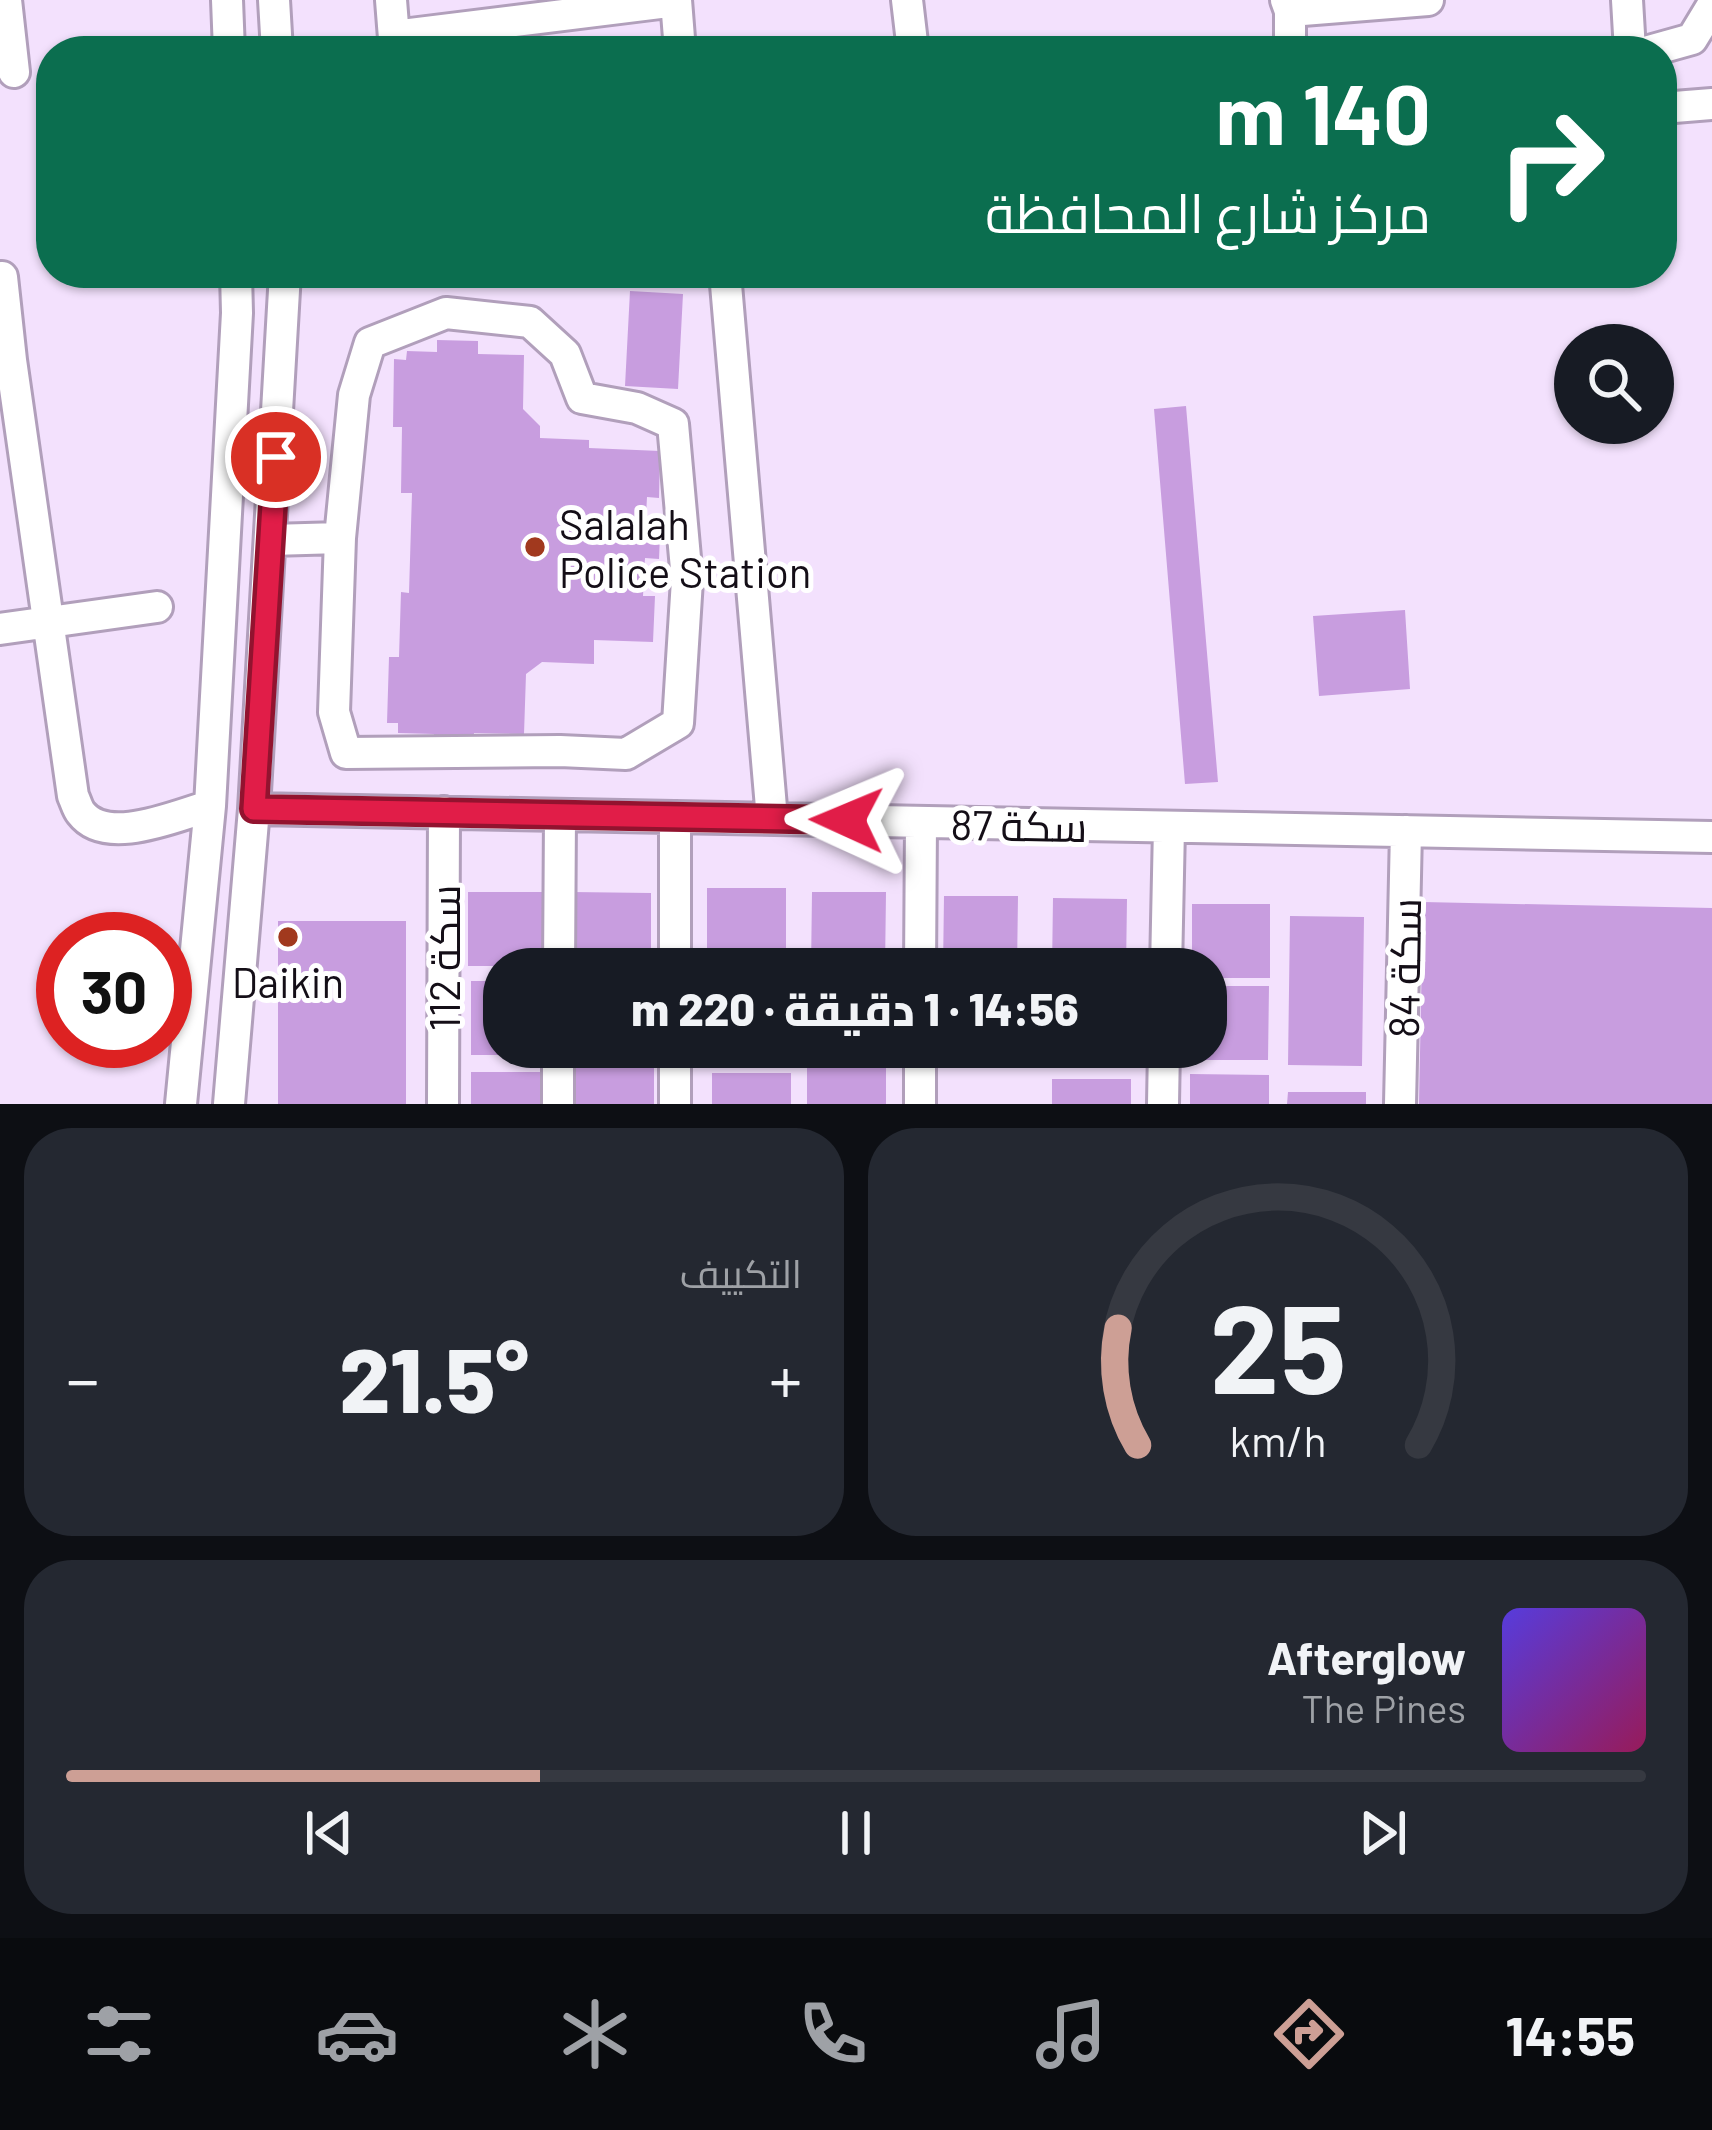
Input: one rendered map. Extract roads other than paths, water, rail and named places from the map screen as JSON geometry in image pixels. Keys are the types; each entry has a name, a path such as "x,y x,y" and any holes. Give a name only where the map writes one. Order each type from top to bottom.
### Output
{"street":[{"path":"6,0 14,72"},
{"path":"227,0 228,36"},
{"path":"274,0 276,36"},
{"path":"391,0 394,36"},
{"path":"907,0 911,36"},
{"path":"1290,36 1288,5 1428,0"},
{"path":"1627,0 1629,36"},
{"path":"442,36 676,1 679,36"},
{"path":"1677,43 1692,39 1712,6"},
{"path":"1677,107 1712,104"},
{"path":"2,277 5,361 73,796 83,817 103,827 125,830 210,806"},
{"path":"181,1104 210,806 236,288"},
{"path":"229,1104 254,809 284,288"},
{"path":"726,288 772,819"},
{"path":"446,313 530,322 565,354 582,398 637,408 673,424 687,580 678,723 626,754 346,753 334,712 340,538 354,395 370,343 446,313"},
{"path":"271,540 340,538"},
{"path":"0,628 157,607"},
{"name":"سكة 87","path":"254,809 1712,837"},
{"name":"سكة 112","path":"443,1104 444,812"},
{"path":"559,948 560,814"},
{"path":"675,817 675,948"},
{"path":"920,948 921,822"},
{"path":"1166,948 1168,827"},
{"name":"سكة 84","path":"1400,1104 1406,831"},
{"path":"558,1068 558,1104"},
{"path":"675,1068 675,1104"},
{"path":"920,1068 920,1104"},
{"path":"1163,1104 1164,1068"}],"place":[{"name":"Salalah Police Station","path":"535,547"},
{"name":"Daikin","path":"288,937"}]}
